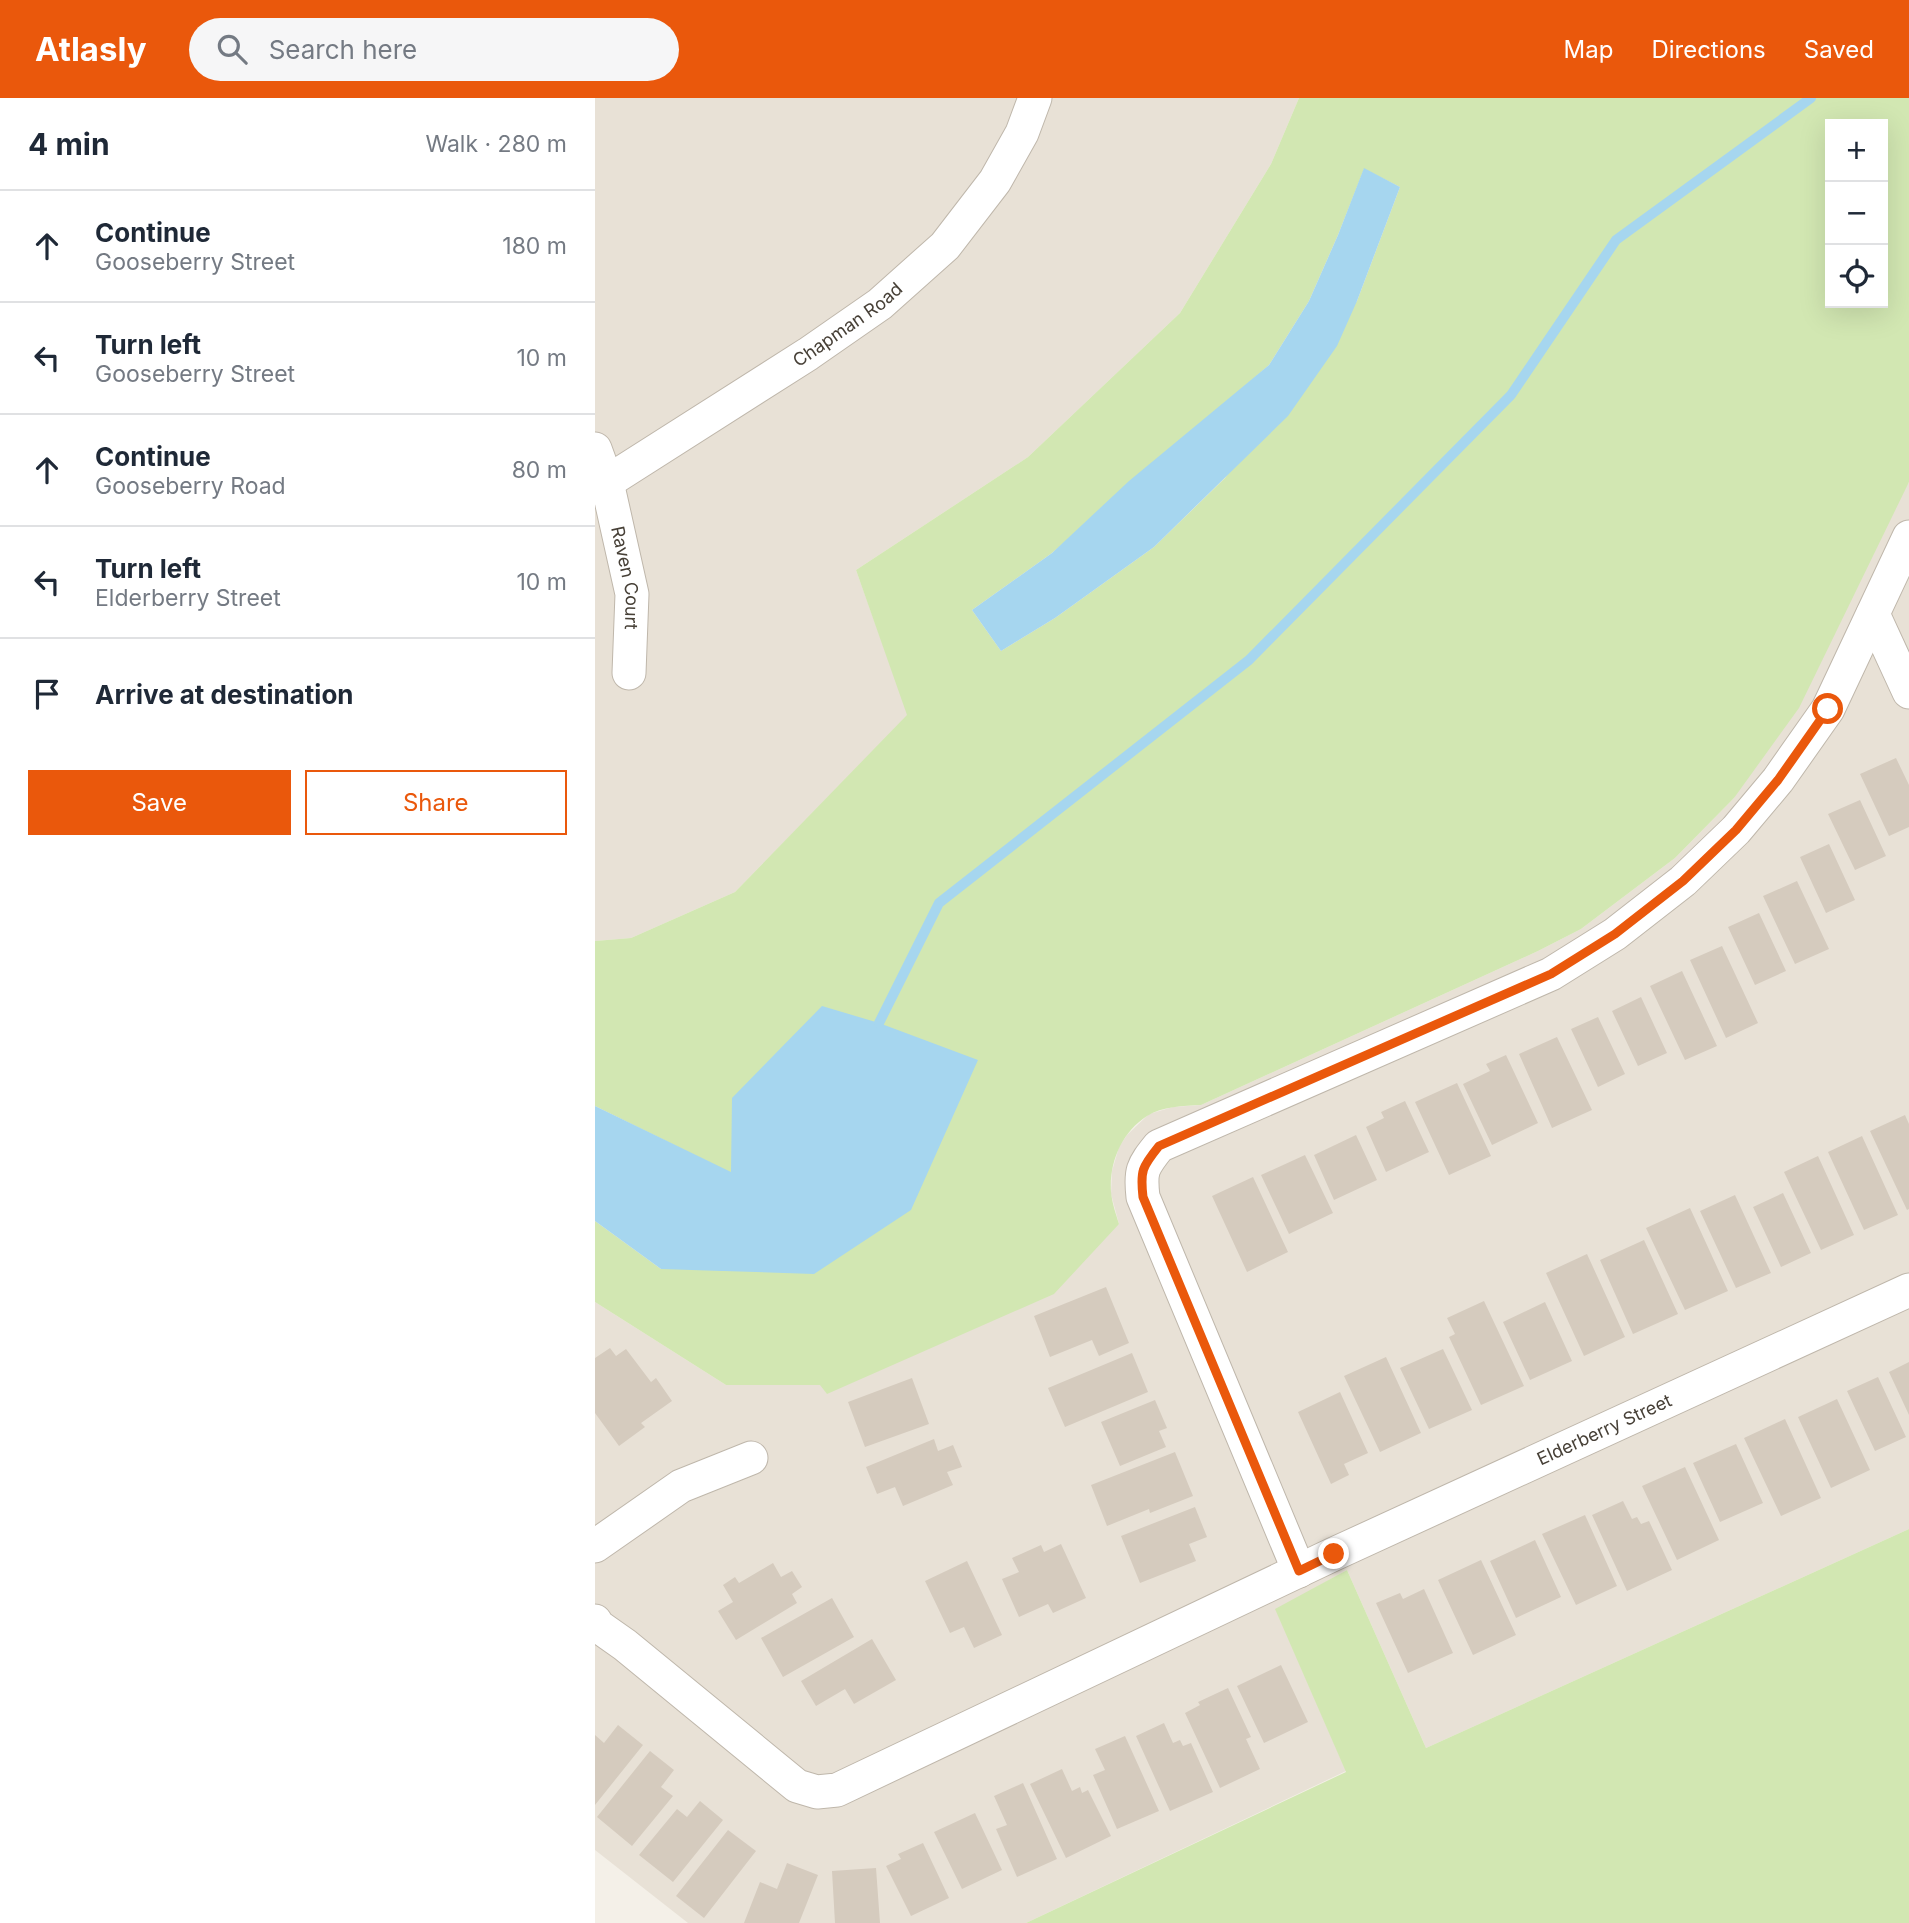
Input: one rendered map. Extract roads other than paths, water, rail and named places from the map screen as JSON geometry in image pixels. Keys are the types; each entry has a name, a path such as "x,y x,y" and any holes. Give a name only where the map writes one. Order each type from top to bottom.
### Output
{"street":[{"name":"Chapman Road","path":"601,485 808,354 880,304 945,246 995,181 1022,133 1035,98"},
{"name":"Raven Court","path":"595,449 601,485 632,594 629,673"},
{"path":"1299,1571 1143,1197 1141,1175 1148,1160 1159,1146 1551,974 1615,934 1683,881 1736,830 1778,780 1828,709 1909,537"},
{"path":"1873,614 1909,692"},
{"name":"Elderberry Street","path":"595,1621 797,1786 817,1792 837,1790 1299,1571 1909,1290"},
{"path":"595,1546 681,1486 751,1458"}],"water":[{"path":"1364,168 1400,187 1337,346 1288,416 1154,547 1055,618 1001,651 972,610 1052,553 1129,481 1269,365 1309,301"},
{"path":"822,1006 879,1023 978,1060 911,1210 814,1274 661,1269 595,1221 595,1106 731,1172 732,1098"}],"waterway":[{"path":"879,1023 939,903 1249,660 1511,395 1616,240 1811,98"}]}
